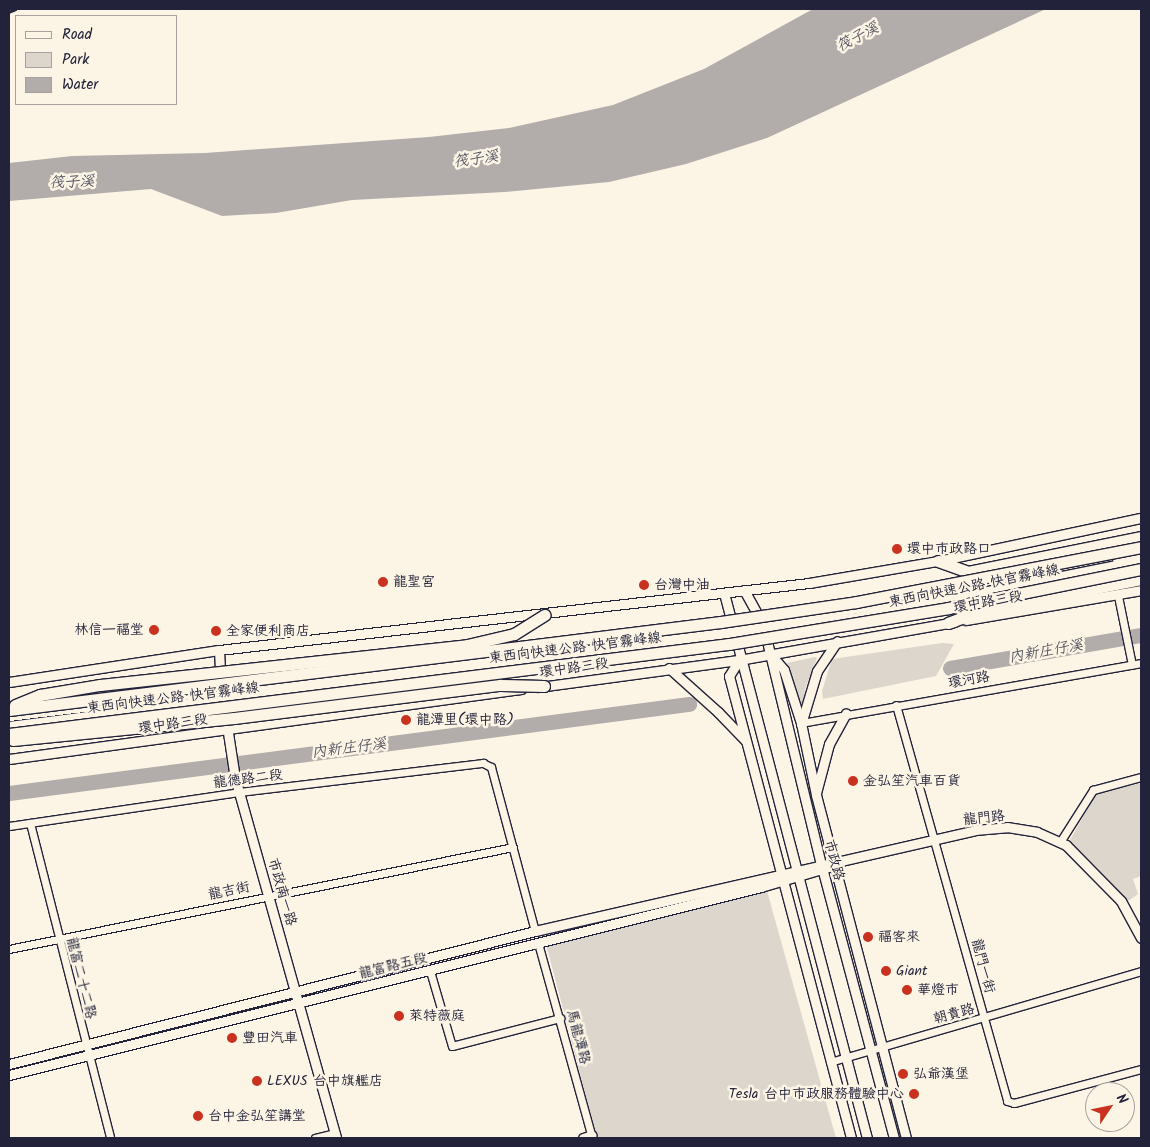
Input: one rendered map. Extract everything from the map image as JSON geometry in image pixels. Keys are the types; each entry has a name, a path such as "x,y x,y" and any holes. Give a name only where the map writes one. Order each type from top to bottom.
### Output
{"highway":[{"path":"938,561 968,572 1141,537"},
{"name":"東西向快速公路 快官霧峰線","path":"9,709 721,622 856,602 1141,547"},
{"name":"東西向快速公路 快官霧峰線","path":"9,734 729,644 921,612 1141,569"},
{"path":"948,623 980,611 1141,579"},
{"path":"9,709 40,695 100,685 467,645 514,634 544,615"},
{"path":"9,740 234,718 500,685 544,686"}],"street":[{"path":"9,682 220,650 544,615 724,593 938,561 1141,518"},
{"name":"環中路三段","path":"9,726 222,695 733,631 943,594 1141,554"},
{"name":"環中路三段","path":"763,626 858,617 1141,560"},
{"name":"市政路","path":"744,590 763,626 796,752 822,867 894,1138"},
{"name":"環中路三段","path":"9,759 228,731 669,668 739,660 948,623 1118,596 1141,590"},
{"path":"724,593 739,660 867,1138"},
{"path":"1118,596 1132,665"},
{"path":"796,752 801,723 817,671 837,642"},
{"name":"市政南一路","path":"220,650 222,695 235,778 336,1136"},
{"name":"市政路","path":"770,654 784,670 801,723 816,795 906,1138"},
{"path":"739,660 728,676 851,1138"},
{"name":"環河路","path":"801,723 846,713 1141,663"},
{"path":"669,668 718,712 746,742"},
{"name":"環中路三段","path":"9,716 222,695"},
{"name":"龍門一街","path":"896,705 936,839 1007,1101 1014,1103 1141,1068"},
{"path":"816,795 829,744 846,713"},
{"name":"龍德路二段","path":"9,826 239,792 483,763 491,767 513,847"},
{"path":"1060,842 1093,790 1141,777"},
{"name":"龍富二十二路","path":"30,823 87,1054 110,1138"},
{"name":"龍門路","path":"782,877 844,860 936,839 1006,827 1037,832 1060,842 1093,870 1121,901 1141,938"},
{"path":"513,847 535,931"},
{"name":"龍吉街","path":"9,949 513,847"},
{"name":"龍富路五段","path":"9,1064 535,931 782,877"},
{"name":"龍富路五段","path":"9,1076 87,1054 430,971 782,877"},
{"name":"馬龍潭路","path":"538,943 560,1018 589,1137"},
{"path":"430,971 452,1046 560,1018"},
{"name":"朝貴路","path":"830,1062 984,1019 1141,971"},
{"path":"314,1138 336,1136"}],"green space":[{"path":"942,643 954,644 936,676 823,699 822,691 832,659"},
{"path":"817,658 805,689 802,709 787,663"},
{"path":"1141,783 1141,876 1133,879 1138,894 1128,901 1070,840 1096,794"},
{"path":"767,891 836,1138 597,1138 546,944"}],"water":[{"name":"筏子溪","path":"813,9 1046,9 767,138 686,164 609,182 505,192 352,200 276,213 222,216 151,189 9,201 9,163 72,156 205,153 429,137 509,128 613,105 704,69"}],"waterway":[{"name":"內新庄仔溪","path":"950,668 1141,635"},
{"name":"內新庄仔溪","path":"9,793 689,704"}],"railway":[{"path":"9,12 16,9"}],"place":[{"name":"環中市政路口","path":"897,549"},
{"name":"龍聖宮","path":"383,582"},
{"name":"台灣中油","path":"644,585"},
{"name":"林信一福堂","path":"154,630"},
{"name":"全家便利商店","path":"216,631"},
{"name":"龍潭里(環中路)","path":"406,720"},
{"name":"金弘笙汽車百貨","path":"853,781"},
{"name":"福客來","path":"868,937"},
{"name":"Giant","path":"886,971"},
{"name":"華燈市","path":"907,990"},
{"name":"萊特薇庭","path":"399,1016"},
{"name":"豐田汽車","path":"232,1038"},
{"name":"弘爺漢堡","path":"903,1074"},
{"name":"LEXUS 台中旗艦店","path":"257,1081"},
{"name":"Tesla 台中市政服務體驗中心","path":"914,1094"},
{"name":"台中金弘笙講堂","path":"198,1116"}]}
